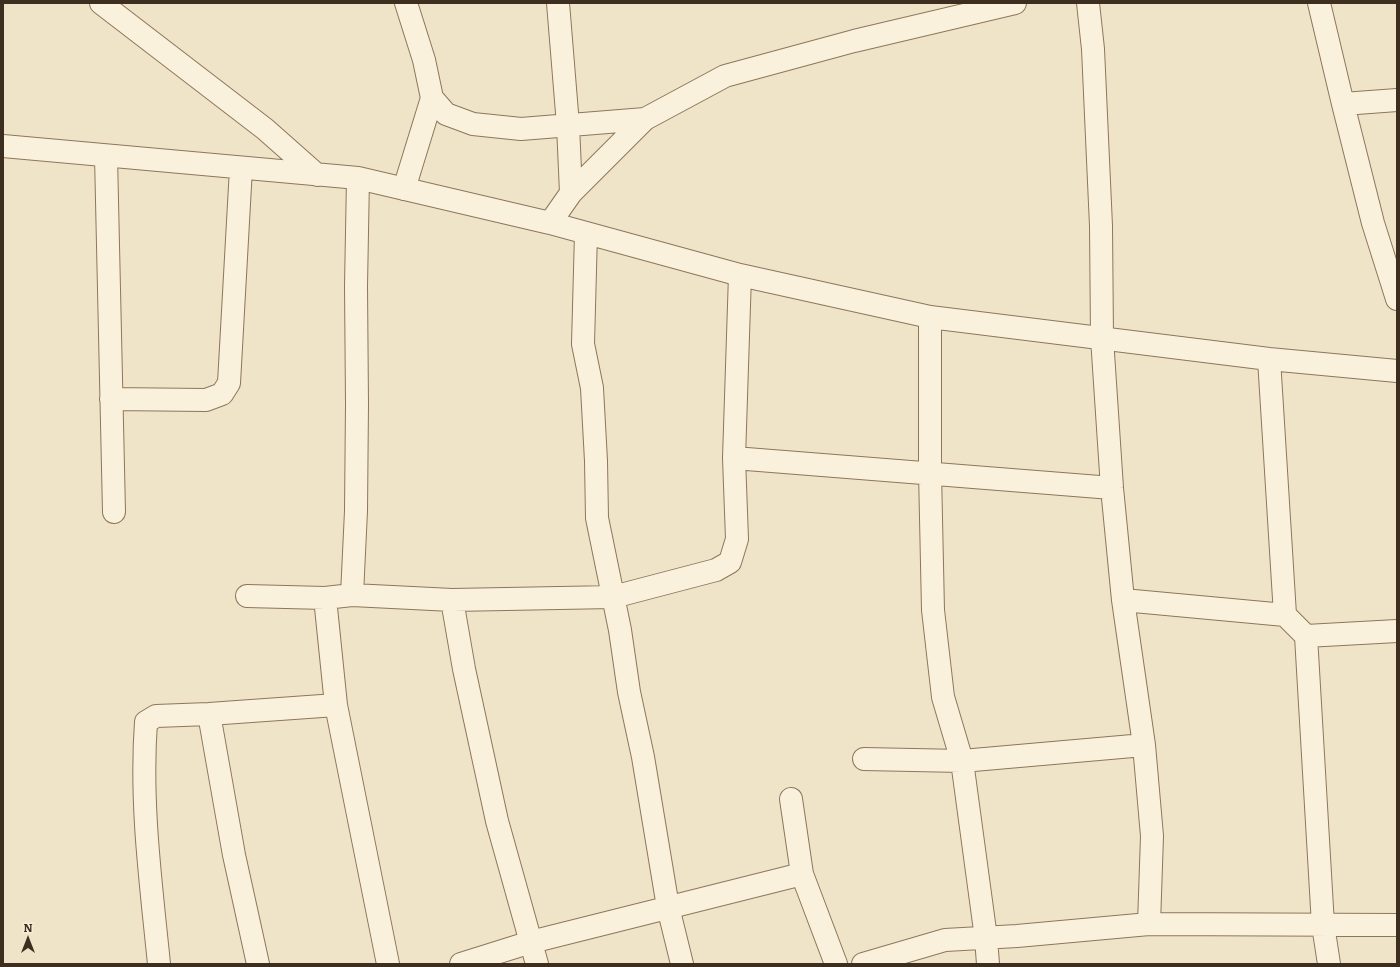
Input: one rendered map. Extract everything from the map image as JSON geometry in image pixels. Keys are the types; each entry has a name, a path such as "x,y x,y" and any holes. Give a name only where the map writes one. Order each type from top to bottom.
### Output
{"street":[{"path":"101,3 265,128 317,175"},
{"path":"404,189 432,98 424,60 406,3"},
{"path":"558,3 568,125 571,193"},
{"path":"550,223 571,193 645,119 725,76 854,41 1015,3"},
{"path":"1088,3 1093,48 1101,218 1102,338 1112,488 1123,600 1144,745 1152,836 1149,924"},
{"path":"1319,3 1373,223 1390,253 1397,299"},
{"path":"432,98 446,114 473,124 521,129 645,119"},
{"path":"1343,104 1397,100"},
{"path":"3,146 358,178 550,223 740,275 930,317 1268,359 1397,371"},
{"path":"106,156 114,512"},
{"path":"111,399 206,400 222,394 229,383 241,168"},
{"path":"352,595 356,511 356,286 358,178"},
{"path":"586,233 583,344 592,388 597,518 620,630 629,692 644,765 668,907 682,964"},
{"path":"247,596 325,598 352,595 452,600 613,597 716,570 730,562 737,539 734,458 740,275"},
{"path":"930,317 930,472 934,610 942,697 962,761 986,938 988,964"},
{"path":"1268,359 1285,615"},
{"path":"734,458 930,472 1112,488"},
{"path":"325,598 336,705 388,964"},
{"path":"452,600 464,669 497,821 537,964"},
{"path":"1123,600 1285,615 1306,636 1323,925 1329,964"},
{"path":"1306,636 1397,631"},
{"path":"159,964 146,827 146,722 156,716 209,714 336,705"},
{"path":"209,714 234,855 258,964"},
{"path":"864,759 962,761 1144,745"},
{"path":"791,799 802,874 836,964"},
{"path":"461,964 531,942 802,874"},
{"path":"863,964 945,940 986,938 1149,924 1397,925"}]}
